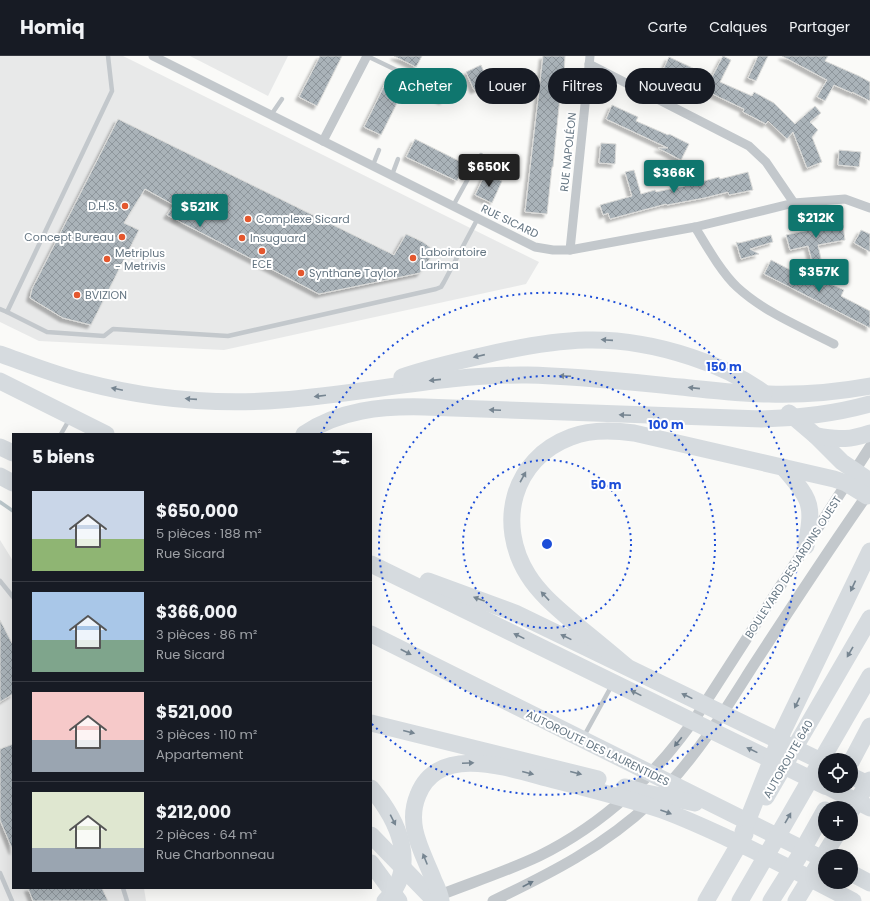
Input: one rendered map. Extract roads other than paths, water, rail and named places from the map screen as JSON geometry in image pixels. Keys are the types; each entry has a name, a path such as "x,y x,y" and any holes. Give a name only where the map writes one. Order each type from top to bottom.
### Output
{"highway":[{"path":"359,391 428,368 513,349 571,340 601,339 646,344 703,361 727,371 764,393 816,436 842,462 850,477 869,490"},
{"path":"0,354 40,369 84,382 136,393 170,398 206,400 258,401 296,399 449,379 525,375 591,378 733,392 770,394 832,392 870,386"},
{"path":"0,381 104,433"},
{"path":"306,433 317,426 340,416 357,411 387,407 762,419 818,415 869,404"},
{"path":"626,666 553,605 536,586 524,566 514,542 511,519 515,496 520,481 528,468 544,452 562,440 581,433 606,431 634,433 834,479 850,477"},
{"path":"816,436 850,439 870,432"},
{"path":"0,447 12,453"},
{"path":"783,467 801,489 808,501 809,517 806,546"},
{"path":"0,476 12,483"},
{"path":"735,851 783,731 870,551"},
{"path":"372,560 516,613 626,666 818,754"},
{"path":"372,564 818,783"},
{"name":"AUTOROUTE 640","path":"706,901 870,618"},
{"name":"AUTOROUTE DES LAURENTIDES","path":"372,635 818,857"},
{"path":"829,753 870,676"},
{"path":"372,723 575,773 642,792 722,809"},
{"path":"856,753 870,726"},
{"path":"435,900 412,820 415,802 424,784 436,772 454,764 476,763 524,772 580,786 662,810 752,850 853,901"},
{"path":"740,901 818,771"},
{"path":"858,780 870,786"},
{"path":"857,801 870,780"},
{"path":"372,789 392,817 400,835 402,850 403,867 401,877 393,893 385,901"},
{"path":"839,793 870,808"},
{"path":"771,901 795,863 818,822"},
{"path":"372,836 435,900"},
{"path":"799,896 833,841"},
{"path":"375,868 399,901"},
{"path":"858,877 870,883"}],"street":[{"name":"RUE SICARD","path":"153,56 535,247 553,250 570,250 695,227 794,203 845,199 870,208"},
{"path":"323,141 367,56"},
{"path":"589,60 749,146 766,162 794,203"},
{"name":"RUE NAPOLÉON","path":"570,250 589,60"},
{"path":"695,227 716,261 736,286 763,307 834,344"},
{"name":"BOULEVARD DESJARDINS OUEST","path":"435,900 541,855 577,834 611,809 644,780 669,753 688,729 870,447"},
{"name":"BOULEVARD DESJARDINS OUEST","path":"493,901 578,857 634,817 667,786 688,762 710,732 869,490"}],"lane":[{"path":"7,312 112,91 108,56"},
{"path":"367,56 392,68"},
{"path":"271,115 282,99"},
{"path":"372,165 379,150"},
{"path":"453,206 480,154"},
{"path":"392,175 398,159"},
{"path":"0,309 47,332 104,336 113,330 228,336 441,287 478,218"},
{"path":"62,433 71,416"},
{"path":"0,581 12,596"},
{"path":"582,740 614,682"},
{"path":"0,873 12,901"},
{"path":"123,889 127,901"}],"waterway":[{"path":"0,502 12,510"}],"place":[{"name":"D.H.S.","path":"125,206"},
{"name":"Complexe Sicard","path":"248,219"},
{"name":"Concept Bureau","path":"122,237"},
{"name":"Insuguard","path":"242,238"},
{"name":"ECE","path":"262,251"},
{"name":"Laboiratoire Larima","path":"413,258"},
{"name":"Metriplus - Metrivis","path":"107,259"},
{"name":"Synthane Taylor","path":"301,273"},
{"name":"BVIZION","path":"77,295"}]}
